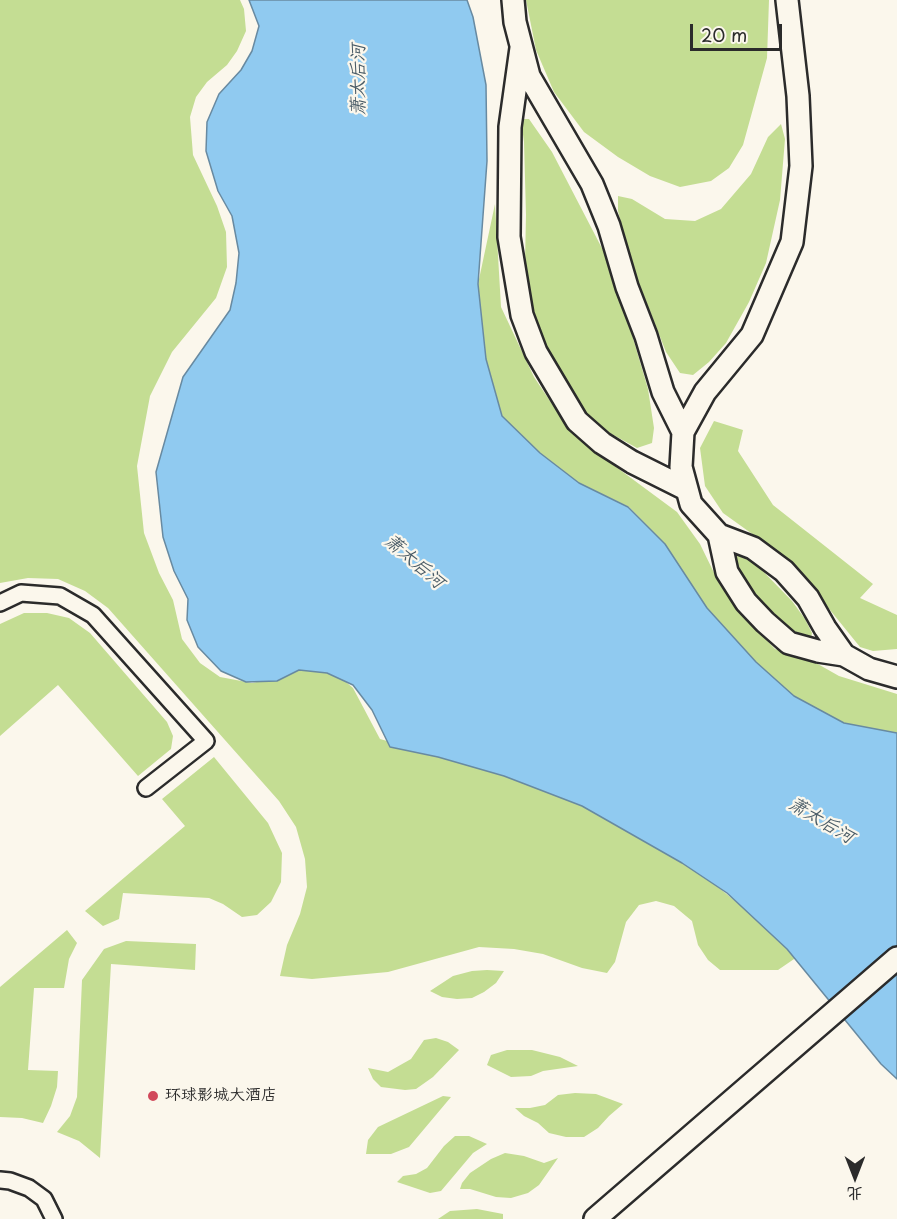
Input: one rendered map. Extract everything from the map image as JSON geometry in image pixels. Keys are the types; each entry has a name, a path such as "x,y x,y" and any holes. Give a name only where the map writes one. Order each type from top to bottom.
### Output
{"street":[{"path":"513,0 521,48 529,75 592,184 609,226 663,392 683,432"},
{"path":"787,0 798,96 801,166 792,242 752,334 705,392 683,432 681,467 691,504 720,535 753,548 784,571 808,598 844,655"},
{"path":"521,48 510,127 508,237 522,315 536,352 577,421 602,443 632,462 686,489"},
{"path":"720,535 727,572 746,602 789,643 844,655 870,669 897,677"},
{"path":"595,1219 897,958"}],"lane":[{"path":"0,603 21,594 60,596 93,615 206,741 146,788"},
{"path":"0,1180 29,1188 44,1199 54,1219"}],"green space":[{"path":"0,0 240,0 244,9 246,31 237,51 227,65 207,82 196,97 190,117 193,155 217,206 226,232 227,267 216,298 172,352 150,396 137,466 144,533 159,573 173,600 182,639 200,663 220,677 252,683 280,677 307,665 330,668 353,688 380,739 554,788 695,868 758,920 797,957 778,970 720,970 708,960 698,945 692,921 674,906 656,901 639,905 626,922 615,962 607,973 582,968 543,954 514,949 479,947 388,972 312,979 280,976 287,945 300,914 307,887 305,859 296,827 279,801 108,608 85,591 58,579 28,578 0,583"},
{"path":"526,0 769,0 767,58 743,145 729,168 711,181 680,187 650,176 618,157 584,132 554,92 536,50"},
{"path":"521,119 529,119 552,152 606,256 648,389 654,428 652,443 637,448 597,426 559,372 543,340 530,298 525,262 524,142"},
{"path":"781,124 785,139 780,200 766,263 749,302 726,343 709,362 693,375 680,373 666,352 631,263 618,211 618,196 632,199 665,219 695,221 721,209 751,174 768,137"},
{"path":"495,204 501,307 534,377 568,428 677,512 700,544 720,585 745,617 775,649 809,659 839,676 897,694 897,733 844,723 794,696 756,662 707,608 665,544 629,507 579,483 540,453 502,416 486,359 478,284"},
{"path":"714,421 743,430 738,451 773,505 873,584 860,598 897,615 897,649 873,651 860,647 796,568 723,513 705,486 700,448"},
{"path":"737,553 744,554 753,561 792,601 805,619 812,633 811,638 806,639 792,632 775,617 744,580 736,559"},
{"path":"24,613 47,613 69,618 90,633 167,722 173,736 171,749 138,776 58,685 0,736 0,624"},
{"path":"214,757 268,823 282,853 281,882 271,902 257,915 242,917 209,898 123,893 119,919 103,926 85,911 185,826 162,799"},
{"path":"67,930 77,943 69,959 64,988 34,988 28,1070 58,1071 57,1087 51,1106 43,1123 22,1118 0,1117 0,987"},
{"path":"126,941 196,944 195,970 111,964 100,1158 79,1141 57,1132 70,1116 77,1097 82,980 104,949"},
{"path":"487,970 504,971 496,983 472,998 442,997 430,991 453,976"},
{"path":"436,1038 448,1042 459,1050 433,1077 416,1089 381,1087 373,1079 368,1068 388,1072 411,1059 424,1040"},
{"path":"507,1050 532,1050 560,1057 578,1066 543,1071 531,1076 511,1077 487,1065 491,1055"},
{"path":"596,1094 623,1104 598,1128 584,1137 566,1137 549,1133 515,1108 545,1105 558,1095"},
{"path":"443,1096 451,1097 409,1147 391,1154 366,1154 368,1140 378,1127"},
{"path":"455,1136 469,1136 487,1144 473,1153 441,1191 430,1193 397,1182 403,1176 416,1174 427,1168"},
{"path":"505,1153 524,1156 544,1163 558,1158 539,1185 528,1193 511,1198 460,1189 470,1173"},
{"path":"477,1209 503,1214 503,1219 438,1219 450,1211"}],"water":[{"name":"萧太后河","path":"249,0 467,0 473,17 486,85 487,161 478,284 486,359 502,416 540,453 579,483 628,507 665,544 707,608 756,662 794,696 844,723 897,733 897,1079 881,1064 787,949 727,893 682,863 582,806 504,776 438,757 390,747 372,710 353,685 327,673 299,670 277,681 246,682 221,671 198,647 187,620 188,599 174,571 163,537 156,472 183,377 230,310 236,283 239,253 232,216 218,191 206,151 207,122 219,94 241,70 252,51 259,26"}],"place":[{"name":"环球影城大酒店","path":"153,1096"}]}
